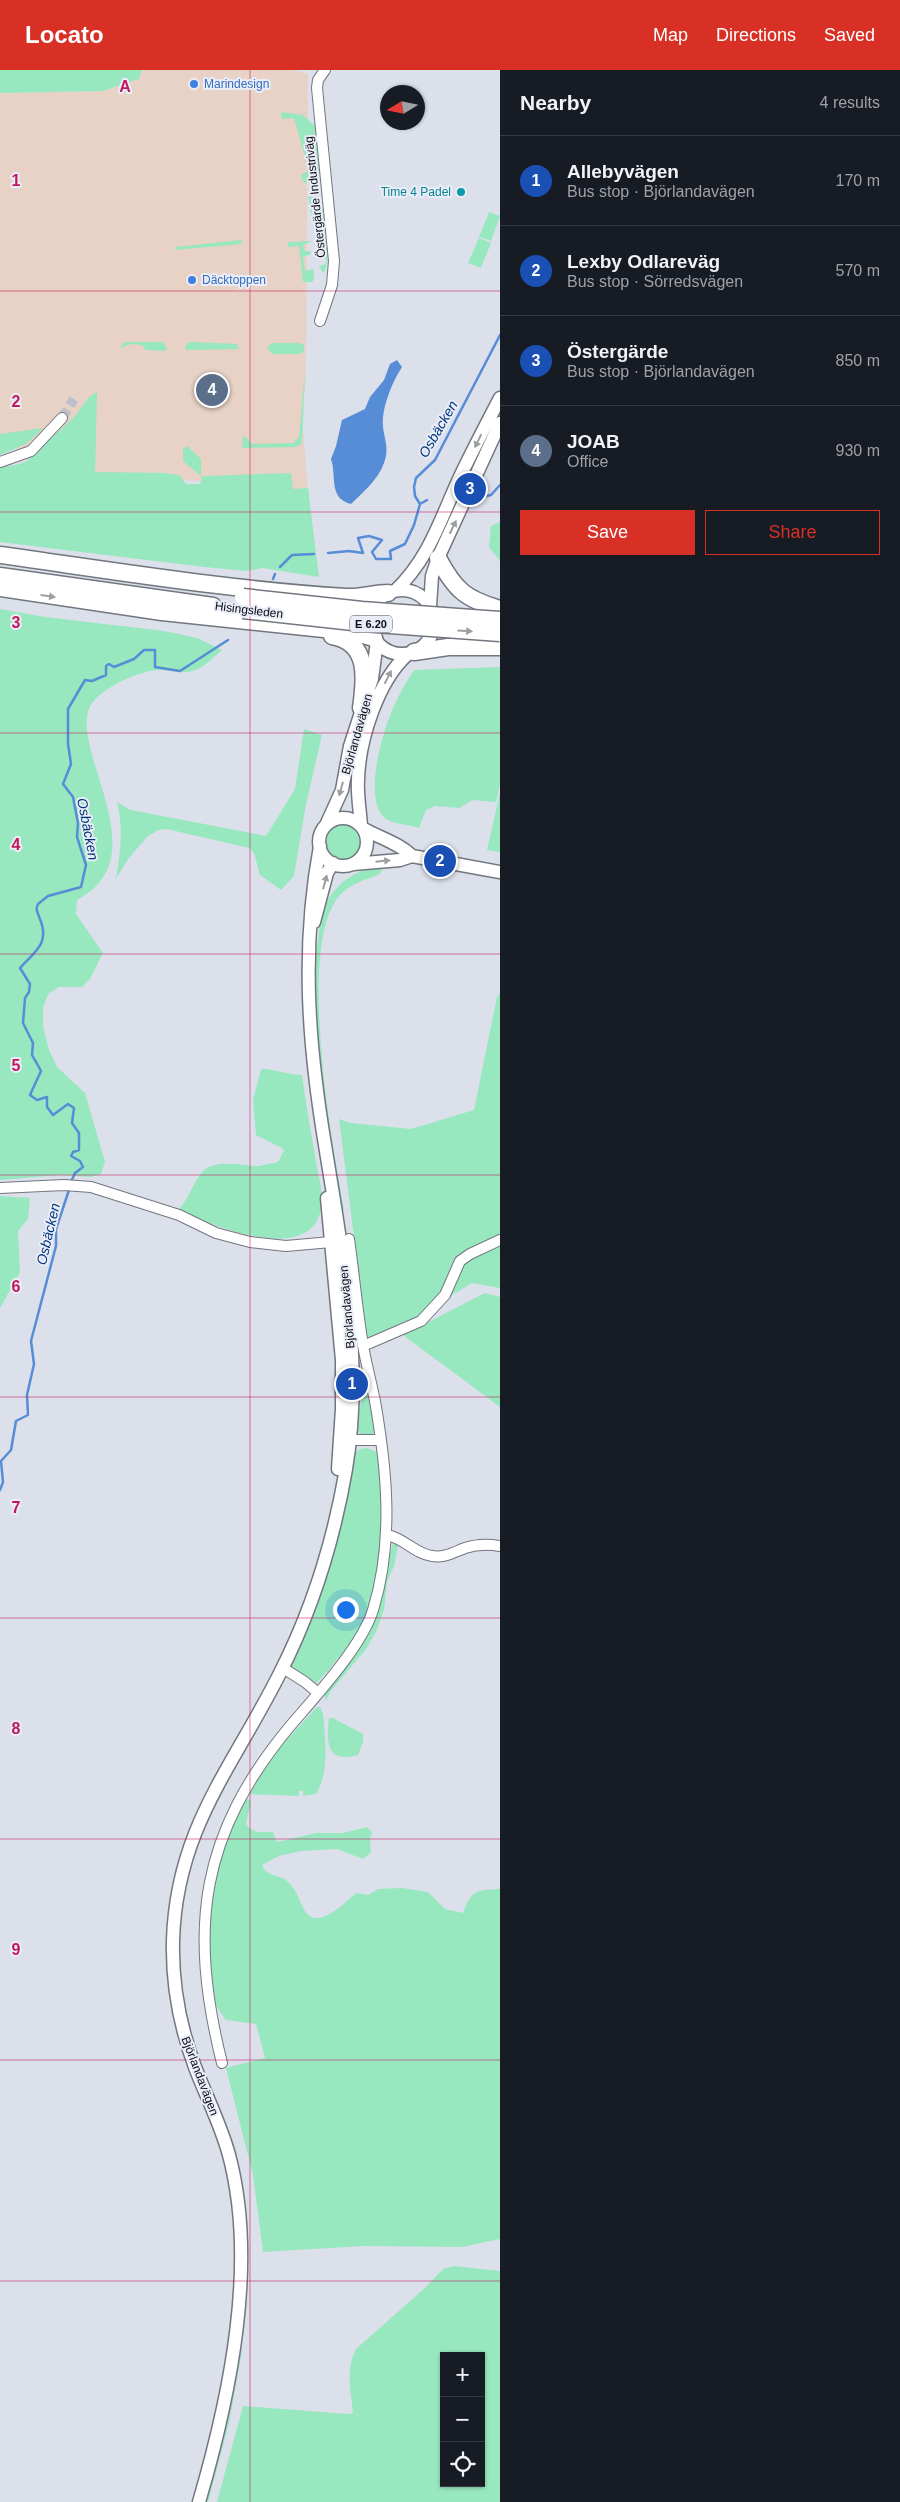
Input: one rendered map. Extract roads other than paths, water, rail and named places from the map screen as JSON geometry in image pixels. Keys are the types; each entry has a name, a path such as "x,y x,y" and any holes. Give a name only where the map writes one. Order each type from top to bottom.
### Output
{"highway":[{"path":"0,555 170,579 282,592 350,597 391,592"},
{"path":"438,558 449,580 463,594 478,603 500,610"},
{"name":"Hisingsleden","path":"0,565 96,585 362,623 500,632"},
{"name":"Hisingsleden","path":"0,576 362,610 500,620"},
{"path":"0,588 153,610 319,630 352,632 376,639"},
{"path":"431,607 472,612 500,610"},
{"path":"319,630 346,639 357,649 365,672 361,708"},
{"path":"411,653 448,647 500,647"}],"street":[{"name":"Östergärde Industriväg","path":"320,321 332,285 334,261 317,88 318,80 325,70"},
{"path":"500,398 458,482 435,536 414,571 376,603 370,623 376,639 390,652 411,653 426,643 432,634 434,620 431,607 432,576 438,558 500,423"},
{"path":"0,462 30,451 62,418"},
{"path":"391,592 415,592 431,607"},
{"name":"Björlandavägen","path":"327,824 342,790 361,708 372,679 376,639"},
{"name":"Björlandavägen","path":"362,828 358,781 364,743 375,704 393,668 411,653"},
{"path":"412,856 402,847 386,842 362,828 352,819 342,818 327,824 321,832 320,846 326,858 333,863 344,866 400,860 412,856 500,872"},
{"path":"353,864 363,855 367,847 362,828"},
{"name":"Björlandavägen","path":"199,2502 227,2390 239,2296 242,2244 239,2201 229,2154 193,2062 177,2003 173,1956 175,1914 184,1864 200,1817 283,1668 308,1609 332,1529 346,1471 345,1440 352,1384 351,1348 340,1240 324,1145 309,1011 309,910 320,846"},
{"name":"Björlandavägen","path":"310,934 328,873 333,863"},
{"path":"0,1188 64,1185 99,1188 192,1220 216,1233 250,1242 286,1246 340,1240"},
{"name":"Björlandavägen","path":"222,2063 208,1997 204,1958 207,1900 215,1855 230,1817 251,1778 263,1760 356,1644 369,1620 378,1588 386,1535 386,1485 381,1440 363,1346 356,1289 340,1240"},
{"path":"363,1346 421,1321 445,1295 460,1261 470,1254 500,1240"},
{"path":"345,1440 381,1440"},
{"path":"386,1535 394,1537 420,1552 433,1556 450,1554 479,1545 500,1546"},
{"path":"283,1668 318,1693"}],"water":[{"path":"397,360 402,367 390,391 383,417 386,457 374,480 351,504 339,497 336,492 331,459 342,420 365,409 370,397 384,380 390,364"}],"waterway":[{"name":"Osbäcken","path":"328,553 349,551 363,553 358,538 369,536 382,540 372,552 376,559 391,559 390,551 405,544 414,525 420,504 415,496 416,478 435,460 500,335"},
{"path":"482,497 491,495 500,485"},
{"path":"420,504 427,500"},
{"name":"Osbäcken","path":"280,567 292,555 314,554"},
{"name":"Osbäcken","path":"273,579 275,574"},
{"name":"Osbäcken","path":"71,1182 75,1173 83,1167 80,1161 71,1156 73,1152 79,1150 79,1133 72,1123 74,1108 68,1104 53,1115 47,1107 47,1097 37,1100 30,1095 41,1071 32,1055 33,1043 23,1023 25,998 29,992 30,984 20,968 36,952 42,941 43,928 37,910 38,904 48,896 81,887 86,865 77,837 78,823 73,797 63,784 71,764 68,744 68,709 85,680 92,681 106,675 106,666 109,664 114,667 134,659 144,650 155,650 155,667 180,671 228,640"},
{"name":"Osbäcken","path":"0,1490 3,1482 1,1461 11,1450 16,1421 28,1415 27,1395 34,1364 31,1341 56,1246 56,1229 70,1187"}],"tunnel":[{"path":"62,418 74,399"}],"place":[{"name":"Marindesign","path":"194,84"},
{"name":"Time 4 Padel","path":"461,192"},
{"name":"Däcktoppen","path":"192,280"},
{"name":"JOAB","path":"212,390"},
{"name":"Östergärde","path":"470,489"},
{"name":"Lexby Odlareväg","path":"440,861"},
{"name":"Allebyvägen","path":"352,1384"}]}
